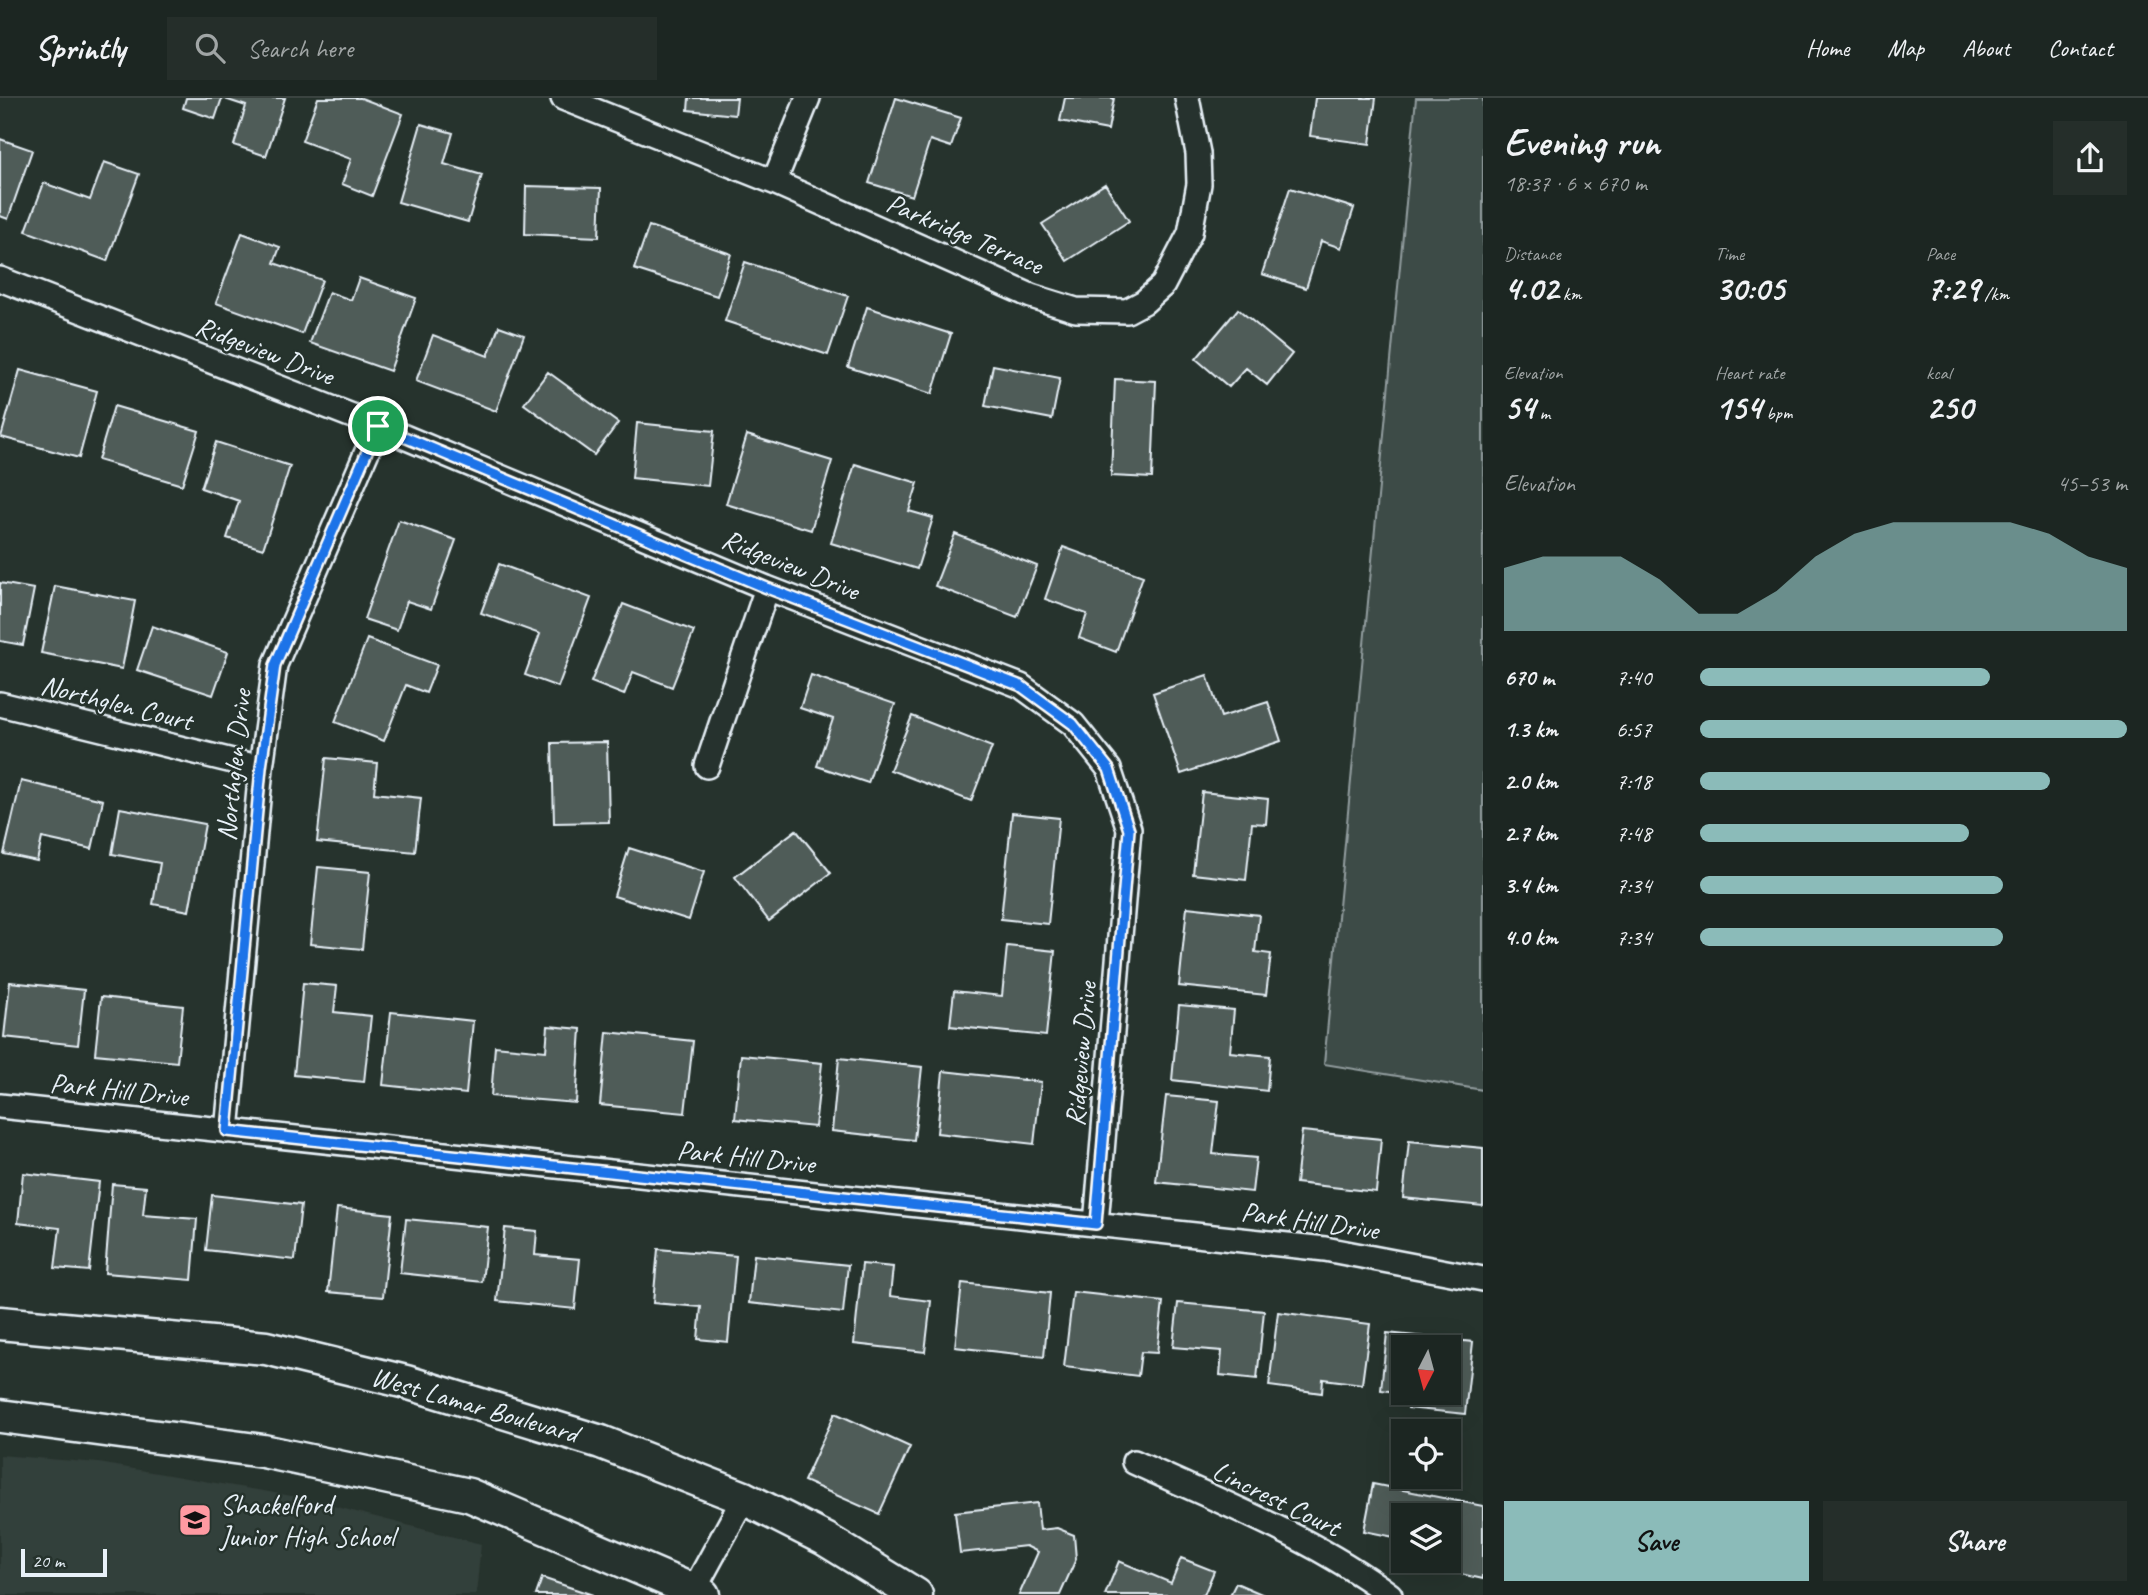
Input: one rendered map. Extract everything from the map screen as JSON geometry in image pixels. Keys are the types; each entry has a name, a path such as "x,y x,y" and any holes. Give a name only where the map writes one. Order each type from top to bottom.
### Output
{"main road":[{"name":"West Lamar Boulevard","path":"0,1323 266,1348 406,1382 601,1442 744,1498 825,1539 916,1595"},
{"path":"0,1416 263,1451 470,1495 696,1593"}],"street":[{"name":"Parkridge Terrace","path":"563,98 774,182 1031,296 1076,310 1127,311 1144,302 1163,285 1190,233 1199,184 1198,153 1187,98"},
{"path":"774,182 808,98"},
{"name":"Ridgeview Drive","path":"0,279 378,426 767,588 1021,686 1073,724 1109,769 1129,830 1096,1224"},
{"name":"Northglen Drive","path":"227,1131 261,768 275,665 378,426"},
{"path":"707,766 767,588"},
{"name":"Northglen Court","path":"0,704 261,768"},
{"name":"Park Hill Drive","path":"0,1106 1325,1249 1483,1279"},
{"name":"Lincrest Court","path":"1134,1462 1278,1529 1366,1577 1390,1595"},
{"path":"696,1593 744,1498"}],"shaded area":[{"path":"1416,98 1483,98 1483,1090 1324,1064"},
{"name":"Shackelford Junior High School","path":"0,1455 99,1463 298,1497 481,1544 476,1595 0,1595"}],"building":[{"path":"186,98 222,98 215,119 183,108"},
{"path":"222,98 285,98 266,156 234,145 246,106"},
{"path":"318,98 361,98 403,114 372,196 342,184 351,159 302,141"},
{"path":"689,98 737,98 735,115 688,110"},
{"path":"896,98 961,118 951,147 930,140 912,196 869,183"},
{"path":"1065,98 1114,98 1108,130 1060,121"},
{"path":"1315,98 1376,98 1370,144 1310,136"},
{"path":"421,124 453,133 444,164 482,175 468,222 398,202"},
{"path":"0,139 32,150 8,219 0,216"},
{"path":"104,162 139,174 107,261 26,231 44,183 90,200"},
{"path":"1105,184 1129,221 1067,261 1042,224"},
{"path":"526,186 601,188 599,237 525,234"},
{"path":"1290,188 1354,208 1341,248 1321,241 1306,288 1262,274"},
{"path":"649,226 731,254 717,296 634,269"},
{"path":"242,233 280,247 274,263 322,280 302,334 216,303"},
{"path":"745,262 848,296 828,355 725,321"},
{"path":"359,278 416,298 390,371 310,343 329,292 351,300"},
{"path":"867,307 951,334 932,394 848,367"},
{"path":"1238,309 1292,354 1267,385 1246,368 1229,387 1196,359"},
{"path":"499,326 524,335 496,411 416,381 433,335 488,356"},
{"path":"993,365 1060,378 1052,419 985,406"},
{"path":"20,370 97,391 79,458 1,437"},
{"path":"548,372 618,423 594,455 524,404"},
{"path":"1115,379 1156,381 1152,478 1111,476"},
{"path":"114,406 199,431 182,485 98,460"},
{"path":"637,423 714,431 708,486 632,478"},
{"path":"747,435 832,461 811,530 726,504"},
{"path":"216,442 290,466 263,549 227,538 239,501 201,488"},
{"path":"855,464 918,483 909,511 933,518 917,569 831,543"},
{"path":"399,520 456,540 431,609 407,601 397,630 364,619"},
{"path":"955,534 1037,566 1017,617 935,586"},
{"path":"1063,547 1143,576 1116,652 1079,638 1087,614 1045,599"},
{"path":"499,564 591,598 558,687 525,675 540,634 481,613"},
{"path":"0,583 34,589 23,645 0,641"},
{"path":"55,586 135,601 122,669 41,653"},
{"path":"623,604 694,631 672,687 633,672 624,695 591,682"},
{"path":"152,626 228,652 213,695 137,670"},
{"path":"367,639 437,665 426,693 406,685 384,741 335,722"},
{"path":"811,675 895,704 868,783 817,766 833,719 800,708"},
{"path":"1207,675 1221,717 1268,702 1281,741 1181,774 1153,693"},
{"path":"912,716 992,747 971,801 890,770"},
{"path":"607,742 609,822 554,823 552,743"},
{"path":"326,758 377,763 374,793 421,798 415,852 317,842"},
{"path":"21,781 103,800 92,849 42,838 37,861 4,854"},
{"path":"1202,792 1268,799 1266,824 1252,823 1246,880 1193,874"},
{"path":"120,808 205,824 189,911 153,904 160,863 112,854"},
{"path":"1012,813 1059,818 1048,924 1001,919"},
{"path":"796,830 831,873 769,921 735,877"},
{"path":"629,848 704,872 689,920 614,896"},
{"path":"318,867 370,872 362,949 310,944"},
{"path":"1187,907 1259,915 1255,952 1271,954 1266,995 1179,986"},
{"path":"1007,946 1055,951 1046,1036 950,1026 954,991 1002,996"},
{"path":"10,982 84,990 78,1045 4,1037"},
{"path":"303,983 337,986 334,1012 371,1016 364,1082 294,1075"},
{"path":"101,997 183,1006 177,1062 95,1054"},
{"path":"1179,1005 1234,1010 1230,1052 1270,1056 1267,1091 1172,1080"},
{"path":"391,1012 473,1021 466,1094 383,1085"},
{"path":"548,1026 581,1029 576,1103 491,1096 495,1046 546,1051"},
{"path":"607,1032 693,1041 685,1113 600,1105"},
{"path":"741,1055 822,1063 815,1127 735,1119"},
{"path":"839,1058 922,1067 914,1140 832,1131"},
{"path":"943,1071 1041,1082 1034,1144 937,1133"},
{"path":"1166,1096 1219,1101 1213,1154 1256,1158 1252,1192 1156,1182"},
{"path":"1302,1131 1381,1139 1376,1192 1296,1183"},
{"path":"1409,1141 1483,1148 1483,1206 1403,1198"},
{"path":"23,1173 99,1182 89,1271 55,1268 60,1228 18,1223"},
{"path":"112,1184 146,1187 143,1215 197,1219 192,1280 105,1273"},
{"path":"212,1195 301,1205 295,1260 206,1250"},
{"path":"337,1208 392,1214 383,1297 328,1292"},
{"path":"406,1219 488,1227 482,1282 400,1273"},
{"path":"505,1228 537,1231 535,1255 580,1259 575,1309 497,1301"},
{"path":"658,1249 736,1256 728,1342 698,1339 701,1307 653,1303"},
{"path":"754,1255 848,1265 843,1313 749,1303"},
{"path":"862,1264 893,1267 890,1296 931,1301 925,1352 854,1344"},
{"path":"962,1283 1050,1293 1044,1357 955,1347"},
{"path":"1073,1292 1163,1302 1157,1353 1141,1352 1138,1376 1064,1367"},
{"path":"1178,1303 1264,1311 1257,1379 1220,1375 1222,1351 1173,1347"},
{"path":"1278,1312 1370,1324 1362,1384 1323,1379 1322,1393 1269,1386"},
{"path":"1387,1333 1406,1335 1391,1335 1391,1391 1381,1390"},
{"path":"1461,1341 1473,1342 1465,1414 1408,1408 1408,1405 1461,1405"},
{"path":"835,1413 910,1447 879,1514 804,1481"},
{"path":"1373,1484 1483,1506 1483,1579 1456,1573 1461,1573 1461,1503 1391,1503 1391,1536 1364,1531"},
{"path":"1037,1503 1040,1530 1057,1528 1074,1535 1076,1559 1060,1595 1019,1595 1038,1552 1026,1546 960,1553 955,1512"},
{"path":"1181,1558 1214,1571 1204,1595 1105,1595 1119,1561 1171,1583"},
{"path":"542,1578 593,1595 536,1595"},
{"path":"1236,1583 1264,1595 1230,1595"}],"place":[{"name":"Shackelford Junior High School","path":"195,1520"}],"route":[{"path":"378,426 767,588 1021,686 1073,724 1109,769 1129,830 1096,1224 227,1131 261,768 275,665 378,426"}]}
